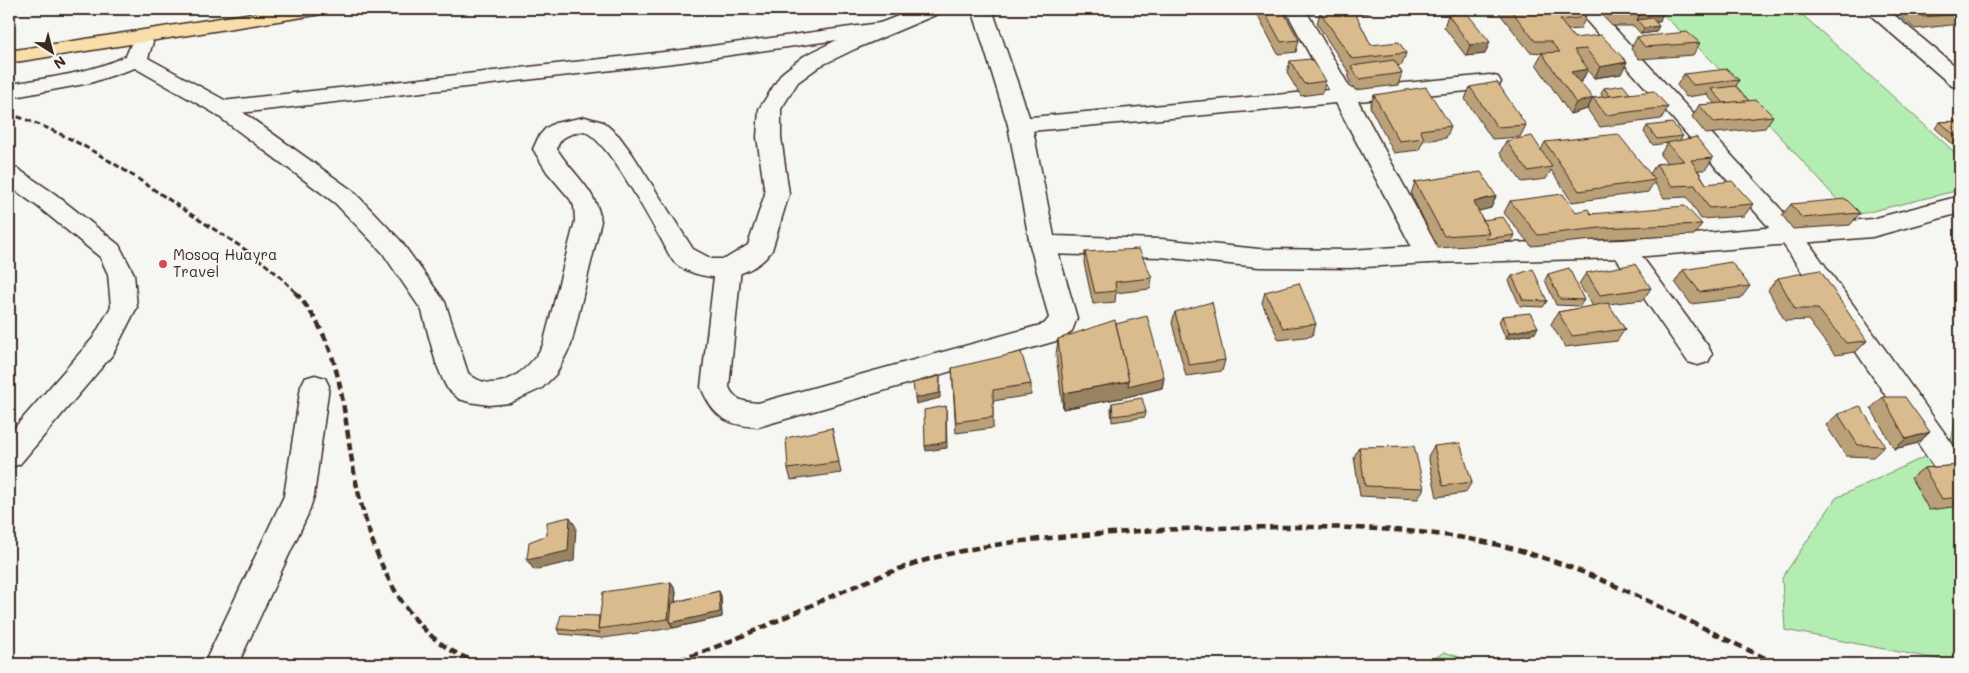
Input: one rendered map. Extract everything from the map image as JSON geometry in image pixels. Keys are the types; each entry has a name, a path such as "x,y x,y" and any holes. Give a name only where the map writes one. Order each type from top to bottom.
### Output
{"highway":[{"path":"9,57 316,9"}],"street":[{"path":"728,268 715,387 720,400 729,409 743,414 758,415 1053,332 1062,324 1063,318 1043,245 1020,125 982,9"},
{"path":"1295,9 1344,96 1428,254"},
{"path":"1586,9 1790,235 1945,458"},
{"path":"1874,9 1960,81"},
{"path":"9,91 90,77 136,60 222,108 344,197 391,246 435,309 450,363 457,380 469,391 489,394 510,392 532,380 546,366 557,345 588,221 586,206 579,194 554,166 544,150 547,141 563,128 585,124 595,126 603,132 625,161 684,256 708,268 728,268 759,250 777,194 769,138 770,109 790,78 812,61 925,10"},
{"path":"222,108 692,55 887,28"},
{"path":"136,60 144,36"},
{"path":"1020,125 1490,82"},
{"path":"9,175 46,200 110,251 121,274 124,306 103,346 9,454"},
{"path":"1043,245 1161,248 1259,258 1350,259 1428,254 1623,249 1872,228 1960,205"},
{"path":"1623,249 1698,354"},
{"path":"221,664 292,514 298,496 315,386"}],"green space":[{"path":"1657,9 1796,9 1960,157 1960,190 1852,216 1711,60"},
{"path":"1960,401 1960,660 1952,662 1785,630 1782,578 1836,498 1950,445"},
{"path":"1444,652 1480,664 1426,664"}],"building":[{"path":"1263,9 1282,9 1299,40 1281,42"},
{"path":"1353,9 1371,45 1399,42 1406,53 1352,59 1320,12"},
{"path":"1510,9 1579,9 1586,17 1560,20 1574,38 1601,35 1627,62 1600,67 1586,49 1574,50 1588,69 1571,72 1593,98 1576,103 1542,53 1560,52 1550,41 1535,41"},
{"path":"1613,9 1665,10 1640,14 1618,14"},
{"path":"1914,9 1960,9 1960,14 1923,17"},
{"path":"1466,12 1490,42 1470,45 1448,15"},
{"path":"1652,18 1659,26 1644,28 1637,20"},
{"path":"1687,32 1700,43 1645,47 1637,37"},
{"path":"1311,59 1326,81 1304,84 1290,61"},
{"path":"1394,60 1402,73 1359,79 1351,66"},
{"path":"1727,69 1739,80 1693,85 1684,74"},
{"path":"1497,82 1526,125 1497,127 1470,87"},
{"path":"1623,85 1630,94 1610,96 1604,88"},
{"path":"1736,86 1749,101 1724,103 1711,89"},
{"path":"1426,87 1451,126 1420,130 1424,138 1399,141 1374,95"},
{"path":"1654,91 1668,107 1606,115 1593,98"},
{"path":"1757,100 1773,116 1714,122 1699,105"},
{"path":"1960,121 1960,140 1940,122"},
{"path":"1672,123 1683,136 1657,139 1647,126"},
{"path":"1618,134 1655,180 1579,191 1545,142"},
{"path":"1532,136 1552,167 1528,171 1506,141"},
{"path":"1696,137 1713,158 1691,160 1706,184 1732,181 1753,204 1709,208 1695,185 1672,186 1656,164 1684,161 1667,143"},
{"path":"1481,172 1496,196 1474,202 1489,233 1444,236 1415,182"},
{"path":"1563,194 1576,212 1588,209 1591,214 1685,206 1702,224 1600,228 1538,235 1510,201"},
{"path":"1846,199 1860,213 1802,218 1791,204"},
{"path":"1503,217 1515,235 1486,239 1489,233 1483,220"},
{"path":"1139,249 1152,278 1115,282 1116,291 1095,293 1085,252"},
{"path":"1731,262 1750,286 1700,292 1683,270"},
{"path":"1635,264 1651,288 1600,295 1586,273"},
{"path":"1569,268 1584,300 1560,299 1548,274"},
{"path":"1533,269 1547,301 1523,300 1512,276"},
{"path":"1820,270 1867,341 1846,343 1818,309 1795,309 1778,278"},
{"path":"1299,283 1316,324 1283,328 1265,292"},
{"path":"1212,302 1225,360 1189,365 1175,312"},
{"path":"1608,303 1625,329 1572,336 1558,312"},
{"path":"1530,313 1538,327 1509,333 1502,316"},
{"path":"1147,316 1164,377 1128,386 1129,381 1116,324"},
{"path":"1115,320 1129,381 1064,393 1058,339"},
{"path":"1021,352 1031,384 993,390 993,417 956,422 952,368"},
{"path":"940,376 939,393 915,398 913,383"},
{"path":"1883,397 1905,397 1930,432 1906,439"},
{"path":"1142,398 1146,412 1113,416 1112,403"},
{"path":"946,406 946,442 925,446 924,410"},
{"path":"1860,406 1885,446 1858,445 1838,414"},
{"path":"832,428 839,462 788,469 786,438"},
{"path":"1460,443 1472,482 1443,486 1434,446"},
{"path":"1414,446 1424,488 1365,486 1359,447"},
{"path":"1960,465 1960,497 1942,499 1924,468"},
{"path":"570,517 568,551 527,560 529,542 547,535 547,522"},
{"path":"671,582 668,619 598,629 603,592"},
{"path":"719,591 720,612 670,623 672,603"},
{"path":"561,615 599,616 598,629 600,633 557,629"}],"railway":[{"path":"9,114 58,133 126,171 260,260 296,293"},
{"path":"295,292 320,328 335,366 361,505 381,563 395,590 411,614 431,635 454,652 482,664"},
{"path":"667,664 732,640 893,571 952,553 1005,543 1086,535 1245,527 1364,528 1419,532 1447,535 1501,546 1528,553 1592,576 1778,664"}],"place":[{"name":"Mosoq Huayra Travel","path":"163,264"}]}
